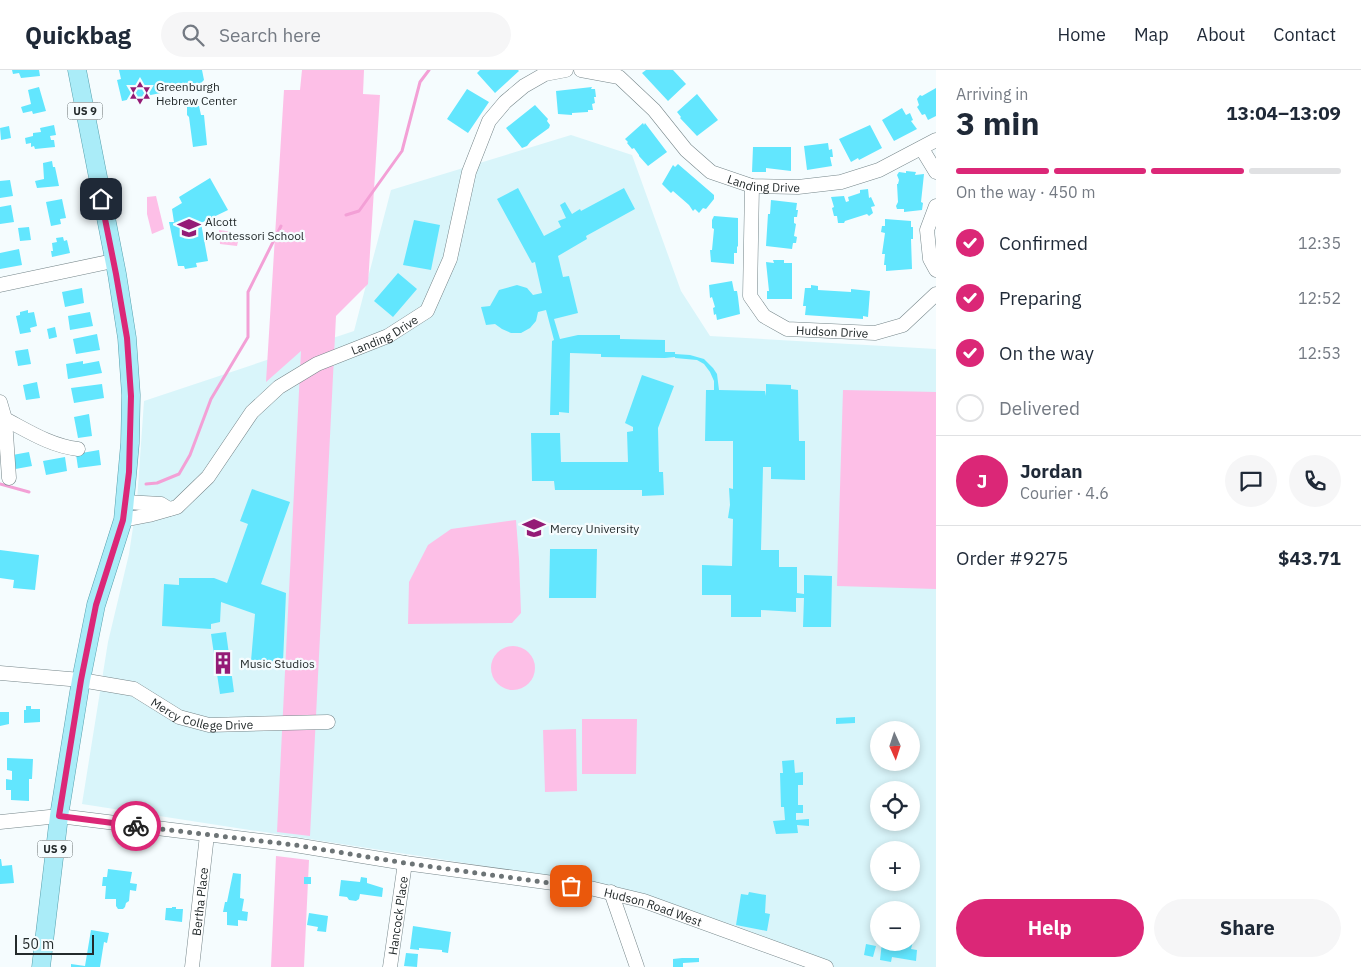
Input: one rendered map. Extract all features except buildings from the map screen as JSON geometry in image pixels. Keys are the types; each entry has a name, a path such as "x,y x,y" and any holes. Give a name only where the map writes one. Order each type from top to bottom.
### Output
{"main road":[{"name":"US 9","path":"41,967 59,816 81,680 96,605 123,520 130,443 130,385 127,338 77,70"}],"street":[{"name":"Landing Drive","path":"123,520 177,507 208,476 252,412 276,389 318,364 388,336 427,311 450,260 469,172 488,121 505,102 524,86 545,74 566,70"},
{"name":"Landing Drive","path":"581,70 620,77 654,110 686,150 711,172 752,186 798,186 841,182 879,170 936,140"},
{"path":"922,148 936,172"},
{"name":"Hudson Drive","path":"752,186 750,296 764,316 787,329 875,333 903,325 936,294"},
{"path":"936,206 927,230 930,259 936,270"},
{"path":"0,285 113,262"},
{"path":"0,402 5,419 9,478"},
{"path":"5,419 49,441 65,447 78,448"},
{"path":"125,502 161,504 170,509"},
{"name":"Mercy College Drive","path":"0,673 81,680 134,689 179,717 209,725 328,722"},
{"name":"Hudson Road West","path":"0,822 59,816 295,845 405,863 611,892 644,901 826,967"},
{"name":"Bertha Place","path":"192,967 207,835"},
{"name":"Hancock Place","path":"390,967 405,863"},
{"path":"611,892 637,967"}],"shaded area":[{"path":"302,70 364,70 363,94 380,95 368,284 336,316 310,836 277,832 301,351 266,382 284,90 300,90"},
{"name":"Mercy University","path":"571,135 632,155 681,291 710,336 936,349 936,967 832,967 587,882 82,804 108,642 129,554 137,501 144,401 354,331 391,190"},
{"path":"156,196 164,229 152,234 147,214 147,197"},
{"path":"219,230 240,233 237,246 220,244"},
{"path":"843,390 936,392 936,589 837,586"},
{"path":"516,520 521,613 512,623 408,624 409,582 428,545 451,529"},
{"path":"509,646 517,646 529,652 535,668 529,684 517,690 509,690 497,684 491,672 491,664 497,652"},
{"path":"582,719 637,719 636,774 582,774"},
{"path":"576,729 577,791 545,792 543,730"},
{"path":"276,856 309,860 304,967 271,967"}],"waterway":[{"path":"346,215 359,211 402,151 420,82 429,70"},
{"path":"146,484 157,483 179,474 190,455 211,399 248,337 248,292 281,226"},
{"path":"0,484 29,492"}],"way so far":[{"path":"136,826 295,845 405,863 571,886"}],"place":[{"name":"Greenburgh Hebrew Center","path":"140,93"},
{"name":"Alcott Montessori School","path":"189,228"},
{"name":"Mercy University","path":"534,528"},
{"name":"Music Studios","path":"223,663"}],"route":[{"path":"101,199 127,338 131,396 129,472 123,520 96,605 81,680 59,816 136,826"}]}
